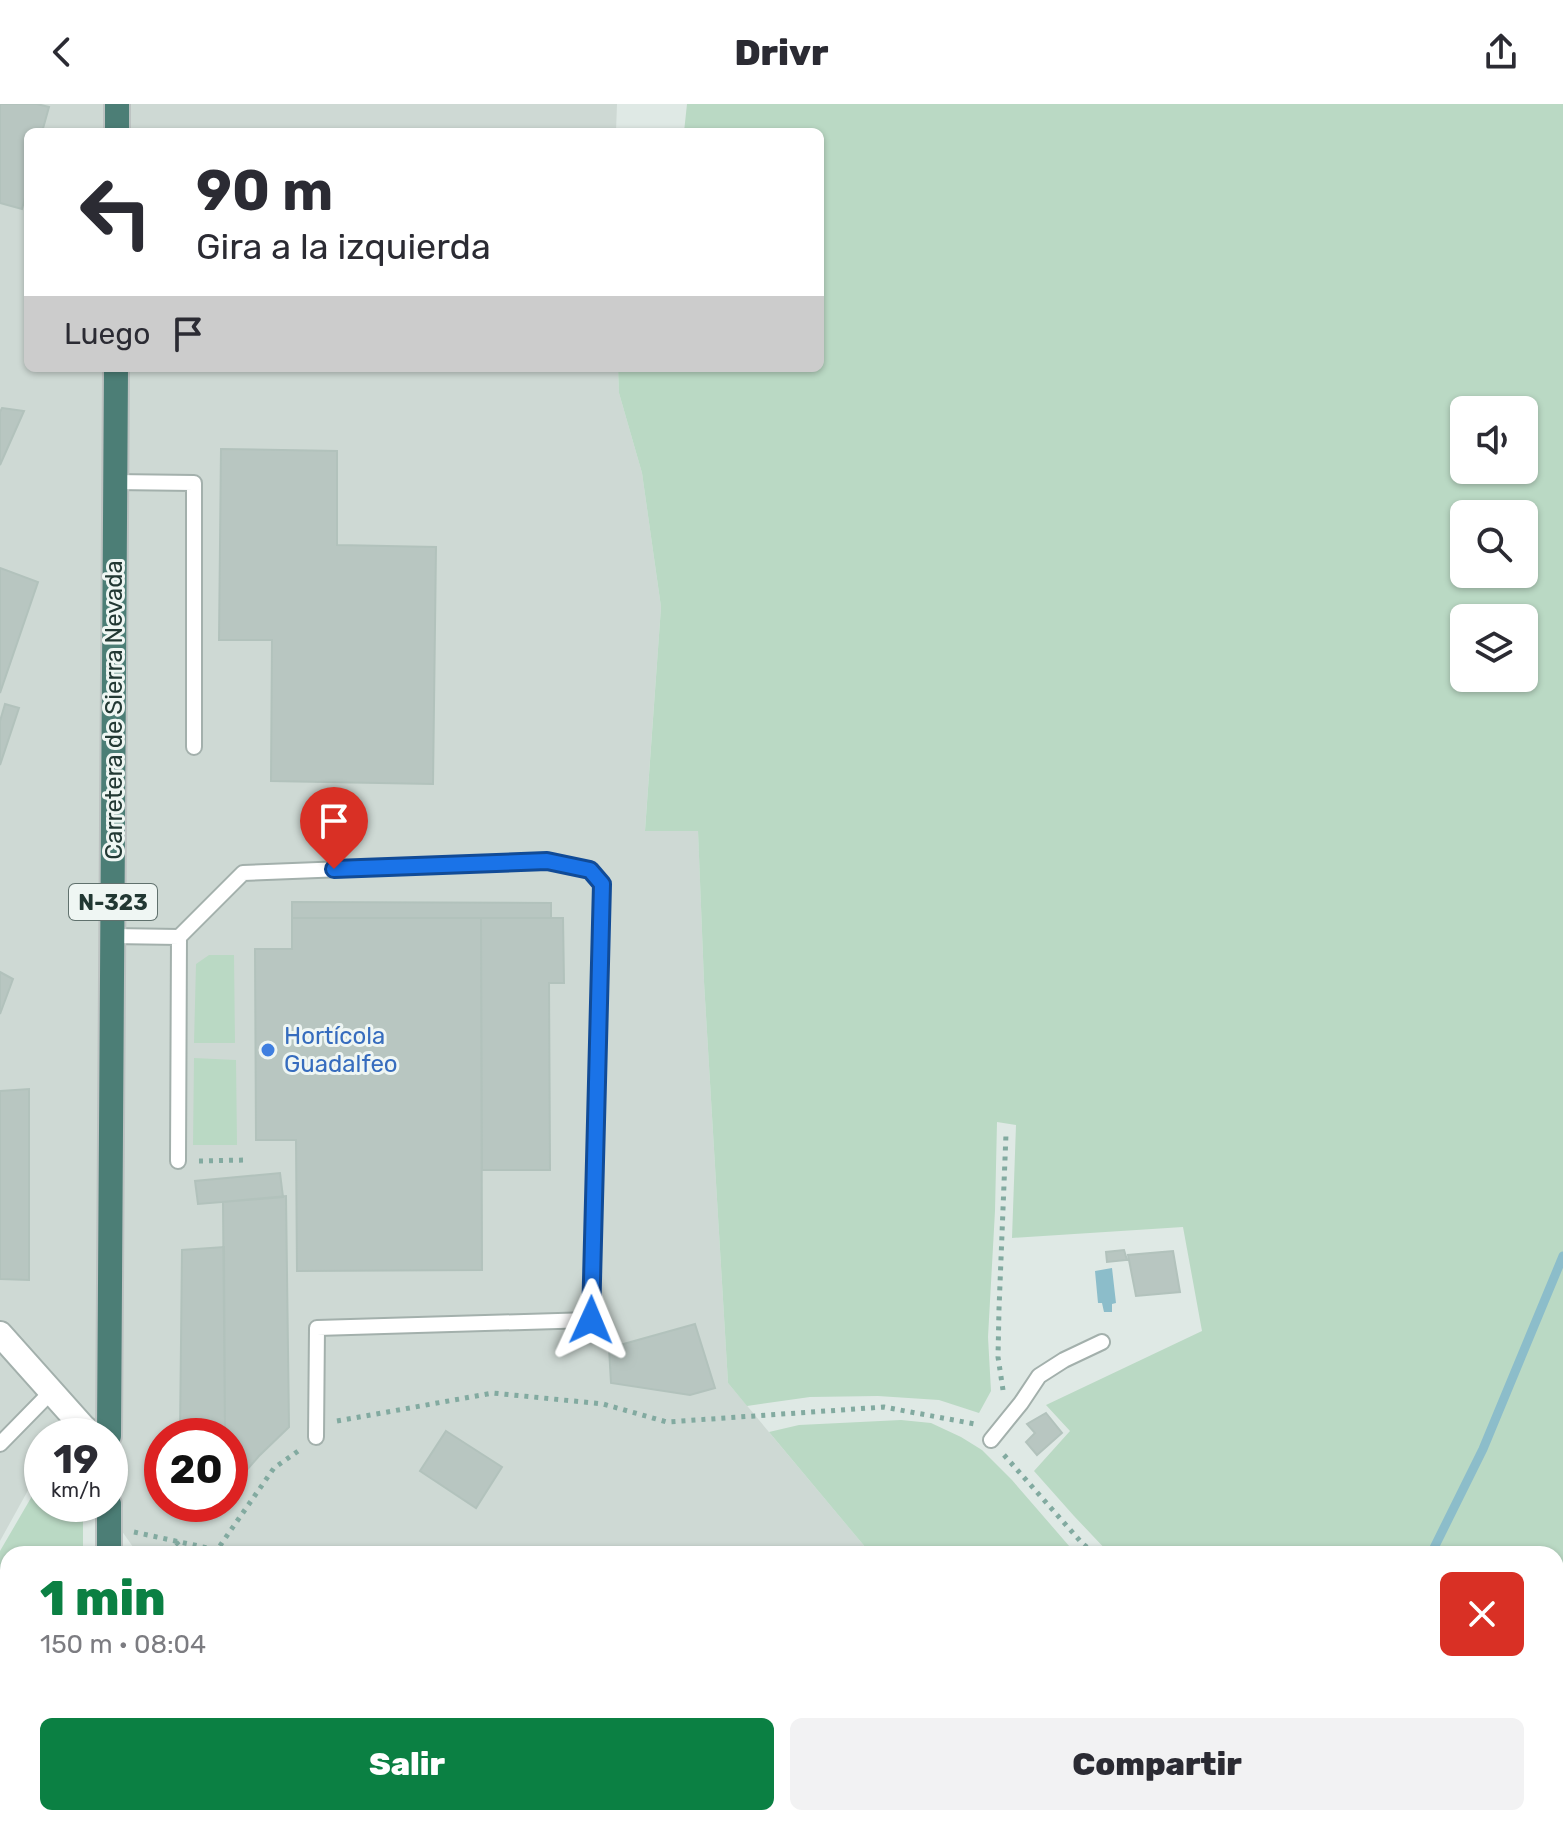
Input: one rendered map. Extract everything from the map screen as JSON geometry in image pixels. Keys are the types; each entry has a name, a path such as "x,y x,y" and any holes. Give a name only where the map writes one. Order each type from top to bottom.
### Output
{"highway":[{"path":"117,104 117,128"},
{"name":"Carretera de Sierra Nevada","path":"109,1418 116,372"},
{"path":"109,1522 109,1546"}],"street":[{"path":"0,1334 75,1418"}],"lane":[{"path":"115,482 194,483 194,747"},
{"path":"178,1161 179,937 243,873 547,861 590,870 602,884 591,1320 317,1328 316,1437"},
{"path":"112,936 179,937"},
{"path":"991,1440 1039,1376 1102,1342"},
{"path":"0,1444 51,1392"}],"path":[{"path":"1006,1134 998,1357 1008,1419"},
{"path":"178,1161 245,1160"},
{"path":"220,1546 274,1468 340,1419 493,1393 603,1404 667,1422 884,1407 976,1424 1086,1546"},
{"path":"127,1522 175,1541 198,1546"},
{"path":"175,1541 180,1546"}],"shaded area":[{"path":"0,104 617,104 616,128 24,128 24,372 618,372 619,393 642,473 661,607 645,830 698,830 728,1383 864,1546 132,1546 116,1522 128,1522 128,1418 24,1418 24,1498 0,1541"}],"green space":[{"path":"687,104 1563,104 1563,1546 1102,1546 1034,1471 1070,1431 1046,1405 1202,1331 1183,1227 1012,1238 1016,1125 997,1122 988,1337 991,1391 979,1413 939,1400 878,1396 810,1397 747,1406 728,1383 698,831 645,831 661,607 642,473 619,393 618,372 824,372 824,128 684,128"},
{"path":"209,955 234,955 235,1043 194,1043 196,964"},
{"path":"194,1058 236,1060 237,1145 193,1145"},
{"path":"901,1420 931,1423 982,1450 1069,1546 864,1546 769,1432 799,1425"},
{"path":"24,1510 24,1522 83,1522 83,1546 3,1546"}],"water":[{"path":"1112,1268 1116,1303 1112,1304 1112,1312 1104,1312 1102,1303 1098,1303 1095,1271"}],"building":[{"path":"0,104 49,107 43,128 24,128 22,209 0,203"},
{"path":"2,408 24,411 0,465 0,412"},
{"path":"221,449 337,451 337,545 436,547 433,784 271,781 272,640 219,640"},
{"path":"0,568 38,582 0,693"},
{"path":"5,704 19,708 0,765 0,721"},
{"path":"292,902 551,903 551,918 292,918"},
{"path":"292,918 481,918 482,1270 297,1271 296,1140 256,1140 255,949 292,949"},
{"path":"481,918 563,918 564,983 549,983 550,1170 482,1170"},
{"path":"0,972 13,979 0,1014"},
{"path":"29,1089 29,1280 0,1279 0,1091"},
{"path":"280,1173 283,1197 198,1204 195,1181"},
{"path":"286,1196 289,1427 248,1469 248,1418 225,1418 223,1202"},
{"path":"224,1247 225,1418 180,1418 182,1250"},
{"path":"1124,1250 1127,1260 1107,1262 1106,1252"},
{"path":"1173,1251 1180,1292 1136,1296 1128,1255"},
{"path":"695,1324 715,1388 690,1395 611,1383 609,1348"},
{"path":"1046,1413 1062,1433 1037,1455 1026,1442 1035,1433 1027,1424"},
{"path":"446,1431 502,1467 476,1508 420,1471"}],"waterway":[{"path":"1435,1546 1483,1449 1563,1256"}],"place":[{"name":"Hortícola Guadalfeo","path":"268,1050"}],"route":[{"path":"334,869 547,861 590,870 602,884 591,1320"}]}
